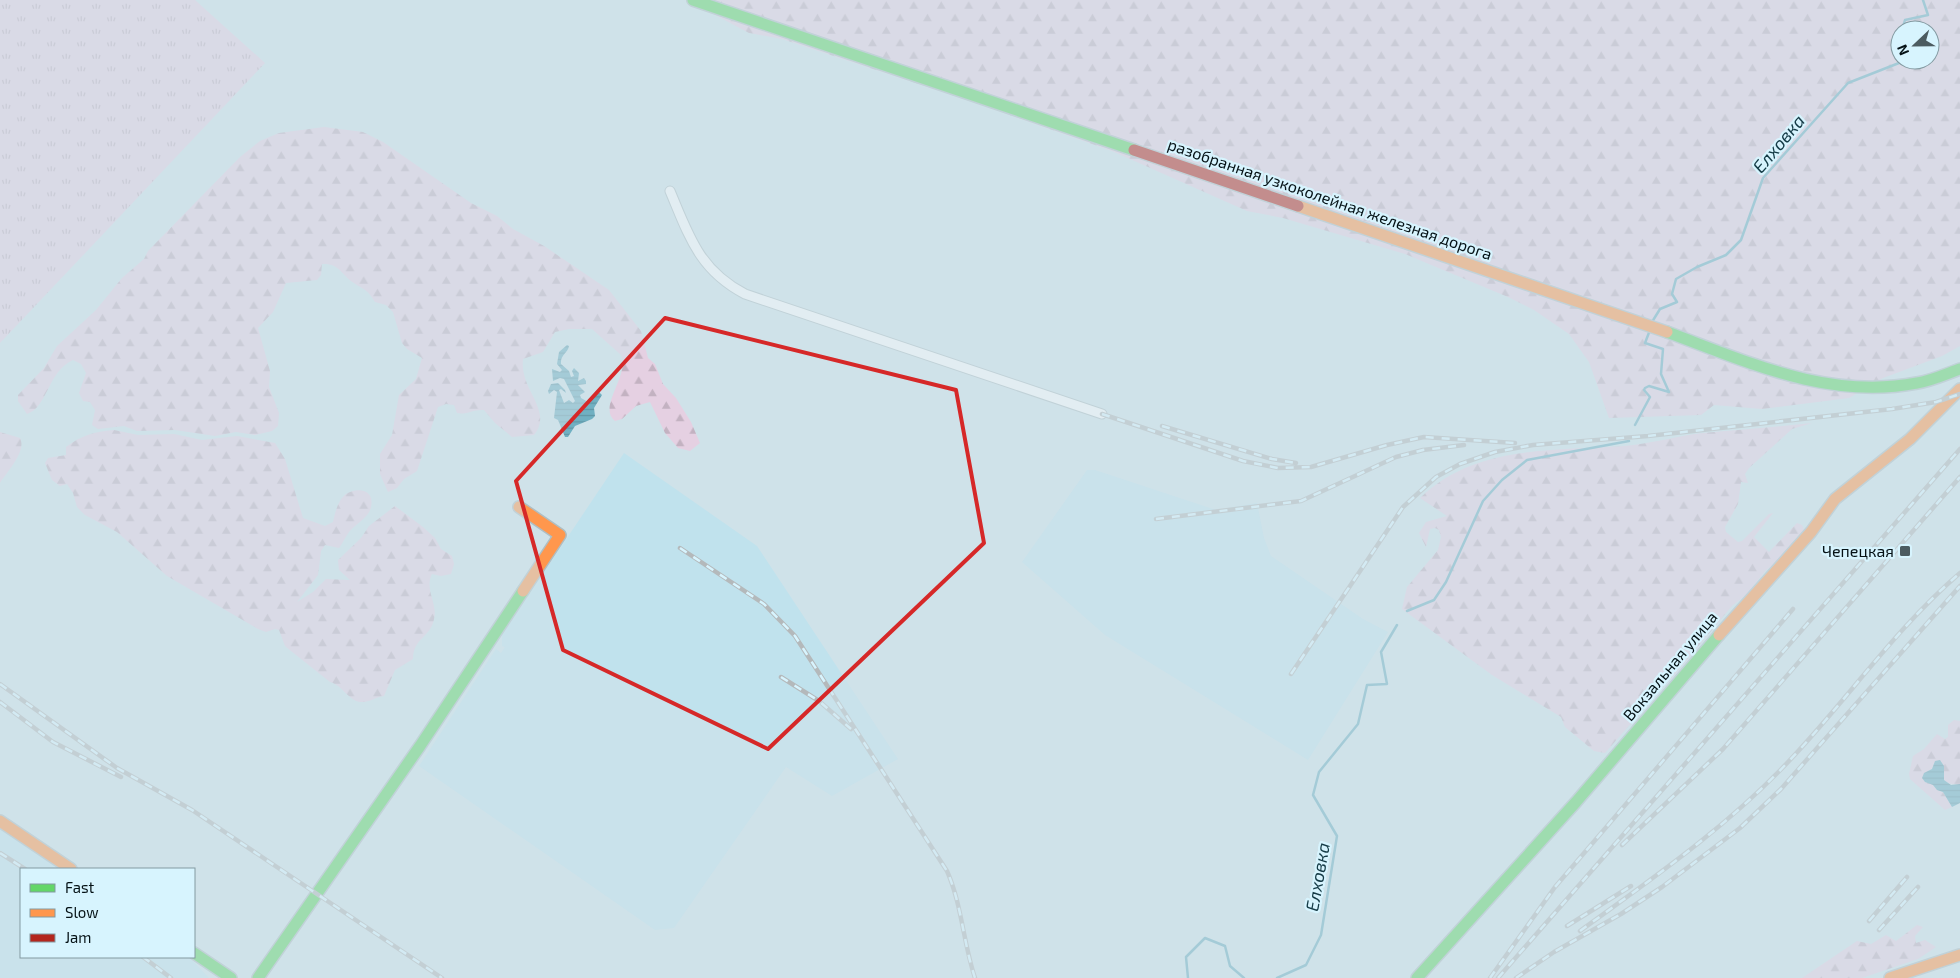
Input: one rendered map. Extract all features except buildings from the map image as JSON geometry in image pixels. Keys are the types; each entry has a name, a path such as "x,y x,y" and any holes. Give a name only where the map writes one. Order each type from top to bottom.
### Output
{"street":[{"name":"разобранная узкоколейная железная дорога","path":"693,0 1643,323 1774,373 1845,389 1876,390 1920,385 1960,369"},
{"path":"670,191 701,258 716,276 736,289 1102,414"},
{"name":"Вокзальная улица","path":"1417,978 1576,802 1692,664 1811,532 1835,499 1858,478 1910,439 1960,389"},
{"path":"258,978 420,746 560,535 519,507"},
{"path":"0,821 70,868"},
{"path":"195,954 231,978"},
{"path":"1890,978 1960,954"}],"highlighted area":[{"path":"665,318 956,390 984,543 768,749 563,650 516,481"}],"shaded area":[{"path":"624,453 757,546 898,759 832,796 786,767 674,928 655,930 419,766 496,649 501,653 505,647 502,646 502,635"},
{"path":"1087,470 1095,470 1216,510 1257,503 1264,538 1271,556 1363,619 1388,632 1308,760 1105,635 1022,562"},
{"path":"0,829 58,868 20,868 20,958 190,958 209,978 0,978"}],"green space":[{"path":"0,0 195,0 265,63 0,343"},
{"path":"687,0 1960,0 1960,346 1942,356 1883,378 1849,398 1762,409 1714,405 1701,415 1609,418 1589,362 1569,334 1534,310 1508,297 1405,254 1283,218 1247,211 1112,151 967,100 782,39 749,33"},
{"path":"324,127 363,132 383,142 471,203 497,216 513,229 544,246 609,290 641,331 648,358 655,364 663,384 676,398 691,422 700,443 690,451 678,448 665,433 650,402 636,406 622,419 615,421 610,415 610,408 623,363 621,355 592,329 569,329 555,332 543,352 523,359 523,370 540,417 539,426 534,435 512,437 495,423 484,410 457,413 454,405 446,404 438,407 417,471 404,479 397,488 388,492 380,474 380,454 392,435 399,395 416,379 422,358 407,349 402,343 393,312 386,305 375,302 367,291 351,281 338,269 327,264 322,264 321,275 317,280 286,283 273,312 258,328 270,371 269,387 279,413 278,426 272,431 255,435 236,432 215,436 175,430 137,431 124,426 98,429 92,425 95,410 90,402 83,401 79,393 86,373 81,364 73,360 64,365 39,404 27,414 18,401 18,395 44,368 57,346 96,310 122,278 144,259 148,251 240,157 260,141 279,133"},
{"path":"1812,423 1792,429 1749,468 1745,474 1748,483 1741,482 1738,504 1725,527 1726,532 1738,542 1742,541 1769,514 1773,513 1754,537 1769,552 1797,523 1802,525 1804,530 1776,563 1766,570 1747,594 1732,606 1670,680 1658,688 1656,695 1605,753 1594,751 1565,727 1561,717 1492,675 1402,609 1407,587 1438,550 1441,537 1439,530 1435,528 1430,529 1426,547 1419,533 1426,522 1447,516 1420,498 1442,481 1465,468 1516,454 1634,445 1703,433"},
{"path":"114,430 138,435 174,434 202,440 237,436 275,443 285,459 303,518 325,526 333,522 339,503 346,494 360,490 368,493 372,501 370,511 349,532 339,548 325,545 321,551 318,575 297,602 313,592 326,579 350,580 339,570 338,560 361,538 369,526 395,506 435,538 441,549 452,556 454,564 451,574 441,576 432,574 429,585 435,613 432,625 416,646 413,659 395,670 384,696 369,701 356,701 285,646 279,630 275,629 266,632 258,629 167,576 117,532 85,515 77,507 73,493 67,484 60,486 52,480 45,463 48,458 66,455 66,447 83,437"},
{"path":"0,432 20,438 21,449 0,483"},
{"path":"1954,720 1960,721 1960,784 1946,782 1943,778 1944,771 1934,763 1932,769 1926,772 1927,782 1943,792 1952,807 1945,810 1910,779 1909,774 1913,756 1924,749 1937,734 1945,739 1948,737 1948,725"},
{"path":"1917,925 1923,927 1915,936 1916,943 1925,940 1936,947 1918,959 1862,978 1802,978 1857,941 1871,944 1886,935 1896,941"}],"water":[{"path":"567,345 569,346 562,358 561,364 569,371 571,377 574,376 572,371 574,368 579,373 578,381 584,378 586,381 586,384 578,385 585,392 580,395 581,398 590,403 597,390 602,395 594,408 595,416 575,426 568,437 565,437 558,420 554,418 557,392 554,390 549,394 548,391 551,384 558,383 566,393 561,389 559,390 564,403 569,400 573,403 575,401 564,379 560,378 553,381 552,369 560,372 562,370 557,364 559,352"},
{"path":"1940,760 1944,766 1944,780 1951,785 1960,784 1960,803 1952,807 1943,792 1925,782 1922,778 1924,773 1932,769 1935,761"}],"waterway":[{"name":"Елховка","path":"1905,20 1928,15 1923,0"},
{"name":"Елховка","path":"1652,322 1660,309 1677,302 1672,294 1676,279 1697,267 1726,255 1741,240 1763,178 1848,83 1890,67"},
{"name":"Елховка","path":"1635,425 1650,397 1644,390 1645,388 1649,386 1669,392 1661,374 1663,349 1645,343 1650,330"},
{"name":"Елховка","path":"1407,611 1434,600 1446,582 1483,501 1502,480 1527,460 1629,441"},
{"name":"Елховка","path":"1277,978 1306,965 1321,935 1337,836 1313,795 1319,772 1358,724 1367,685 1387,684 1381,652 1397,625"},
{"name":"Елховка","path":"1188,978 1186,957 1205,938 1225,946 1230,966 1244,978"}],"railway":[{"path":"1291,674 1403,507 1436,477 1460,464 1495,452 1533,445 1648,436 1892,409 1936,402 1960,394"},
{"path":"1102,414 1243,461 1278,468 1311,467 1387,445 1424,437 1515,443"},
{"path":"1162,426 1272,459 1296,463"},
{"path":"1156,519 1301,501 1396,457 1423,450 1464,445"},
{"path":"1498,978 1960,449"},
{"path":"1622,845 1723,749 1960,477"},
{"path":"680,548 764,604 795,636 947,871 956,897 975,978"},
{"path":"1580,931 1689,851 1765,785 1810,738 1914,617 1960,573"},
{"path":"1516,978 1554,952 1621,914 1662,887 1740,828 1781,789 1960,586"},
{"path":"1490,978 1555,887 1793,609"},
{"path":"781,677 819,701 851,729"},
{"path":"0,684 117,768 192,810 442,978"},
{"path":"0,702 53,742 121,777"},
{"path":"0,853 23,868"},
{"path":"1869,921 1907,877"},
{"path":"1567,926 1631,886"},
{"path":"1879,930 1918,887"},
{"path":"144,958 171,978"}],"traffic: fast":[{"path":"693,0 1134,150"},
{"path":"1667,332 1758,366 1820,382 1884,387 1917,383 1960,369"},
{"path":"258,978 420,746 523,591"},
{"path":"1417,978 1576,802 1719,635"},
{"path":"195,954 231,978"}],"traffic: slow":[{"path":"1298,206 1667,332"},
{"path":"1719,635 1811,532 1835,499 1910,439 1960,389"},
{"path":"519,507 560,535 523,591"},
{"path":"0,821 70,868"},
{"path":"1890,978 1960,955"}],"traffic: jam":[{"path":"1134,150 1298,206"}],"place":[{"name":"Чепецкая","path":"1905,551"}]}
